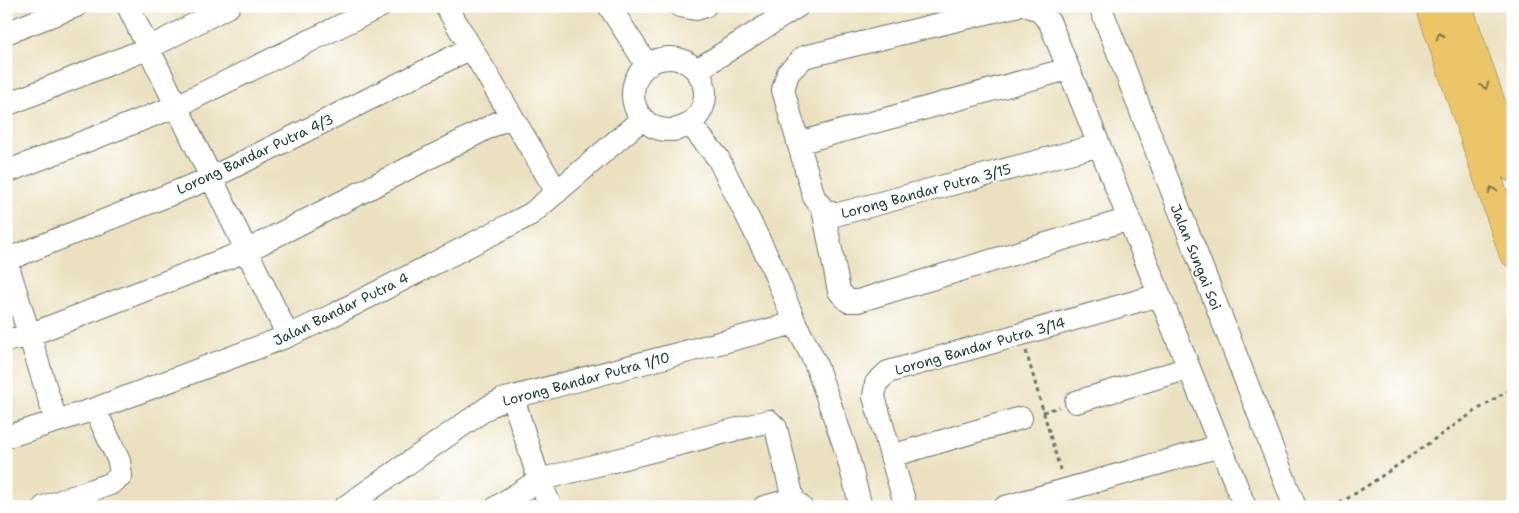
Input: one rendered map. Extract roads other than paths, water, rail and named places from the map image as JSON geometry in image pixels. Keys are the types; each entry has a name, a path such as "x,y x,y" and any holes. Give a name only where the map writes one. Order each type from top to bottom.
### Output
{"highway":[{"path":"1430,6 1513,253"},
{"path":"1458,6 1513,168"}],"street":[{"path":"6,33 76,6"},
{"path":"128,6 288,336"},
{"path":"6,105 149,48 229,6"},
{"path":"6,172 177,106 381,6"},
{"path":"446,6 557,192"},
{"path":"609,6 647,65"},
{"path":"680,6 696,10 706,6"},
{"path":"697,70 798,6"},
{"name":"Lorong Bandar Putra 3/15","path":"1015,6 804,56 788,73 783,90 814,197 823,210 835,216 1099,146"},
{"path":"1028,6 1039,10 1050,23 1245,507"},
{"name":"Jalan Sungai Soi","path":"1100,6 1295,507"},
{"name":"Lorong Bandar Putra 4/3","path":"6,260 211,178 471,48"},
{"path":"670,58 685,61 697,70 704,81 706,92 704,104 699,115 690,124 680,129 669,130 651,126 642,119 634,104 633,92 636,81 647,65 660,59 670,58"},
{"path":"798,143 1068,69"},
{"path":"6,342 29,335 246,251 511,116"},
{"name":"Jalan Bandar Putra 4","path":"6,437 95,409 288,336 531,214 642,119"},
{"path":"690,124 718,158 771,264 795,323 815,362 846,450 861,507"},
{"path":"823,210 839,291 848,301 858,301 1129,219"},
{"path":"6,260 56,421"},
{"name":"Lorong Bandar Putra 3/14","path":"906,507 874,397 876,383 888,372 1159,295"},
{"name":"Lorong Bandar Putra 1/10","path":"345,507 490,406 513,398 795,323"},
{"path":"1076,402 1189,368"},
{"path":"513,398 539,480 552,507"},
{"path":"44,507 110,484 121,476 119,461 95,409"},
{"path":"891,456 1021,418"},
{"path":"497,507 539,480 769,421 776,428 797,502 764,507"},
{"path":"1005,507 1069,496 1220,446"}]}
